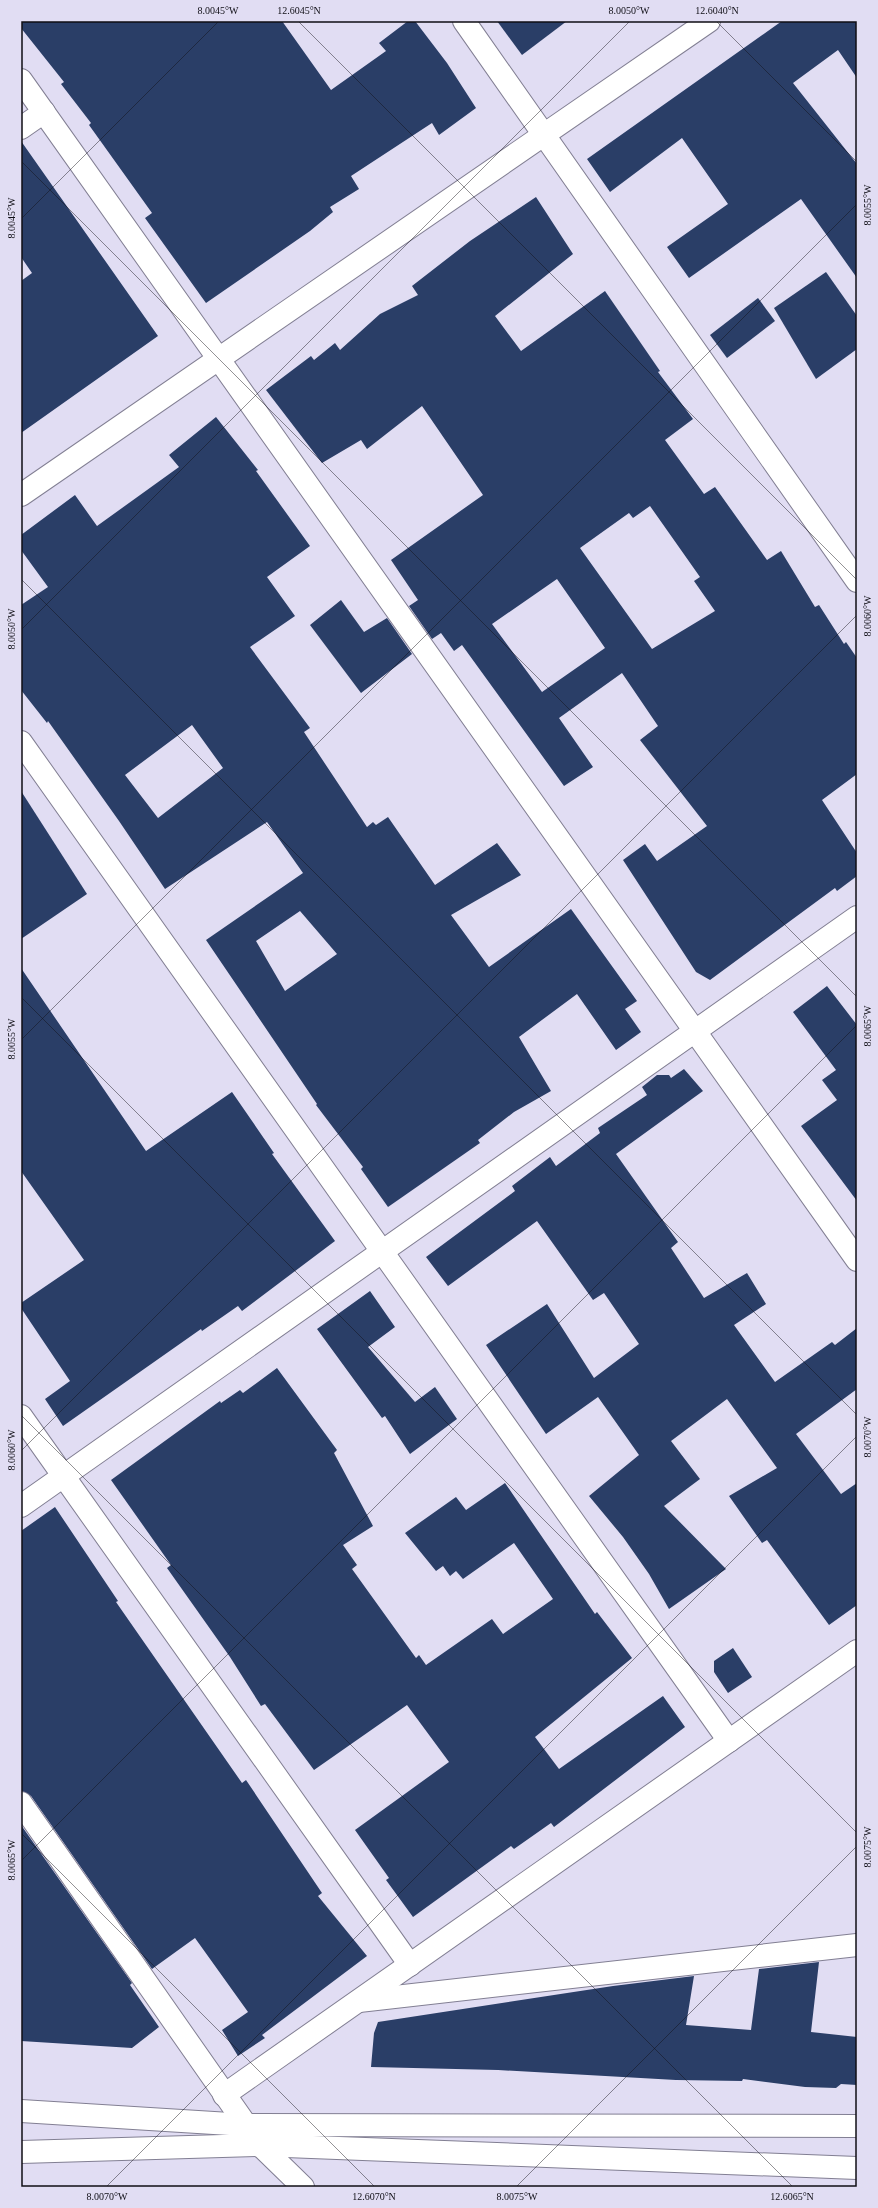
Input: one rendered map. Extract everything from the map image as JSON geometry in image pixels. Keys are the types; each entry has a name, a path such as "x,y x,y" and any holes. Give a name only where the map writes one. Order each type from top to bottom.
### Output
{"street":[{"path":"464,21 857,581"},
{"path":"21,495 709,21"},
{"path":"21,80 857,1260"},
{"path":"21,128 44,112"},
{"path":"21,742 729,1741"},
{"path":"21,1506 857,916"},
{"path":"21,1416 410,1965"},
{"path":"224,2095 857,1651"},
{"path":"21,1803 260,2145 303,2187"},
{"path":"358,2001 857,1945"},
{"path":"21,2111 246,2125 857,2126"},
{"path":"21,2152 260,2145 857,2168"}],"building":[{"path":"21,21 282,21 331,90 386,51 379,43 408,21 415,21 447,63 476,108 439,135 432,123 351,176 359,189 330,207 333,212 310,231 206,303 145,218 152,213 89,125 91,123 61,84 64,82 21,28"},
{"path":"497,21 567,21 522,55"},
{"path":"782,21 857,21 857,78 838,50 793,83 857,164 857,278 801,199 689,278 667,247 728,204 682,138 610,192 587,159"},
{"path":"21,141 158,336 21,433 21,281 32,273 21,257"},
{"path":"536,197 573,254 495,316 521,351 605,291 660,371 658,372 693,419 665,440 704,494 715,487 767,560 781,551 815,607 819,605 844,644 846,642 857,658 857,774 822,800 857,853 857,876 837,891 835,888 710,980 696,972 623,860 645,844 657,861 707,826 640,740 658,726 622,673 559,718 593,767 564,786 462,645 454,651 441,633 432,639 409,606 418,600 391,560 483,495 422,406 367,449 361,440 322,463 266,390 311,356 314,360 335,343 340,350 380,314 418,295 412,286 470,241","holes":["650,506 700,577 694,581 715,611 652,649 580,548 629,513 633,518","557,579 605,648 542,692 492,624"]},
{"path":"826,272 857,316 857,349 816,379 774,308"},
{"path":"758,298 775,321 727,358 710,335"},
{"path":"216,417 258,470 256,471 310,546 267,577 295,616 250,647 310,728 304,732 367,827 373,822 376,825 388,817 435,885 497,843 521,875 451,915 489,967 571,909 637,1001 625,1009 641,1032 616,1050 577,994 519,1037 551,1091 514,1112 478,1140 480,1143 388,1207 361,1169 363,1167 316,1105 317,1104 206,940 303,873 267,822 165,889 48,721 47,723 21,690 21,605 48,587 21,550 21,535 75,495 97,526 179,467 169,455","holes":["192,725 223,768 158,818 125,775","300,911 337,954 285,991 256,941"]},
{"path":"341,600 364,632 387,618 412,654 361,693 310,625"},
{"path":"21,791 87,894 21,939"},
{"path":"21,968 146,1151 232,1092 274,1153 272,1154 335,1241 242,1311 238,1306 202,1331 201,1329 63,1426 45,1399 70,1381 21,1308 21,1303 84,1260 21,1171"},
{"path":"827,986 857,1025 857,1201 801,1126 837,1100 822,1080 836,1070 793,1012"},
{"path":"684,1069 703,1091 616,1154 678,1242 671,1248 704,1298 747,1273 766,1304 734,1325 775,1382 832,1342 835,1345 857,1328 857,1389 796,1434 841,1494 857,1483 857,1605 829,1625 767,1540 762,1543 729,1496 777,1468 727,1399 671,1441 700,1479 664,1506 726,1569 669,1609 649,1574 623,1537 589,1496 639,1455 598,1397 546,1434 486,1345 547,1304 594,1378 639,1344 604,1293 593,1300 537,1221 448,1286 426,1257 515,1191 512,1186 550,1157 556,1166 600,1133 598,1128 647,1095 642,1087 657,1075 669,1075 671,1078"},
{"path":"370,1291 395,1327 368,1347 415,1402 435,1387 457,1419 410,1454 385,1416 382,1418 317,1329"},
{"path":"277,1368 337,1450 334,1453 373,1526 343,1545 357,1565 352,1569 416,1658 419,1655 426,1665 492,1619 503,1634 553,1599 514,1543 463,1579 456,1571 450,1576 443,1566 436,1571 405,1533 456,1497 466,1510 505,1483 595,1614 597,1612 632,1658 535,1737 559,1769 663,1696 685,1727 554,1827 551,1823 514,1849 511,1846 413,1917 386,1880 389,1878 355,1830 449,1762 407,1705 314,1770 265,1704 261,1706 230,1657 167,1568 171,1565 111,1480 220,1401 221,1403 240,1390 243,1393"},
{"path":"55,1507 118,1601 116,1602 242,1783 246,1780 322,1893 318,1896 367,1956 262,2035 265,2038 238,2056 222,2030 248,2012 195,1938 152,1969 31,1796 21,1791 21,1531"},
{"path":"733,1648 752,1677 728,1693 714,1672 714,1661"},
{"path":"21,1825 132,1983 130,1985 159,2027 132,2048 21,2041"},
{"path":"819,1962 811,2032 857,2037 857,2085 841,2084 836,2088 805,2087 743,2079 742,2081 676,2080 498,2070 371,2067 374,2033 378,2022 613,1986 694,1976 686,2025 751,2030 759,1969"}]}
